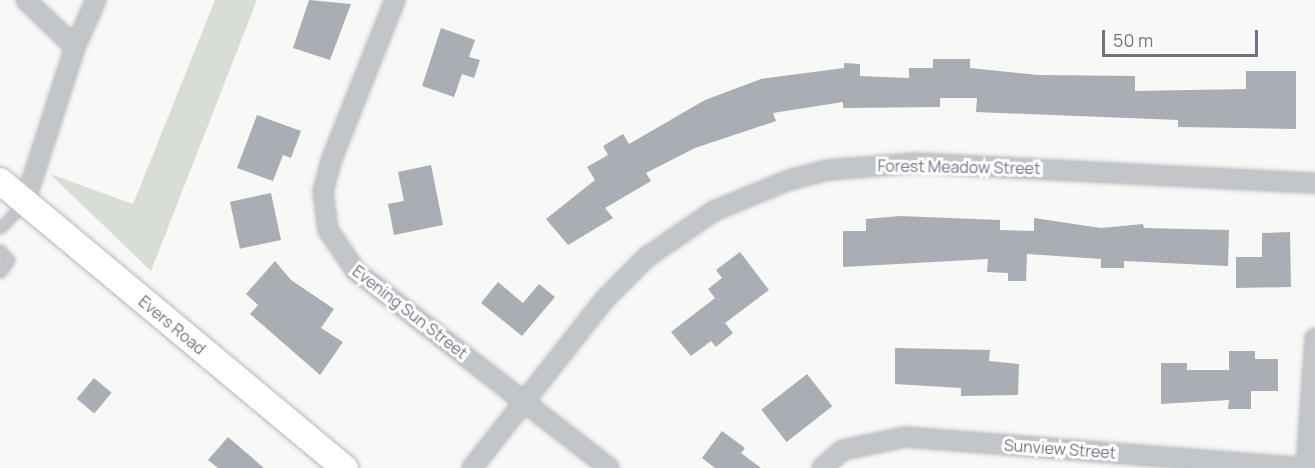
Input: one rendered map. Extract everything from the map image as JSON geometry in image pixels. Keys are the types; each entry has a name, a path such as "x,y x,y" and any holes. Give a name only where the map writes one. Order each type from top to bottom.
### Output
{"main road":[{"name":"Evers Road","path":"0,181 345,468"}],"street":[{"path":"26,0 75,47"},
{"path":"24,202 75,47 96,0"},
{"name":"Evening Sun Street","path":"395,0 332,158 323,190 328,230 356,272 609,468"},
{"name":"Forest Meadow Street","path":"472,468 606,298 647,257 714,211 789,180 828,171 916,163 1315,183"},
{"path":"1306,468 1315,338"},
{"name":"Sunview Street","path":"822,468 861,443 905,437 1306,468"}],"lane":[{"path":"0,228 24,202"},
{"path":"0,250 9,260 0,272"}],"shaded area":[{"path":"215,0 257,0 151,271 50,174 133,204"}],"building":[{"path":"309,0 351,4 330,60 293,48"},
{"path":"441,28 475,40 469,57 480,60 474,78 462,74 454,97 422,86"},
{"path":"933,59 970,59 970,68 1038,75 1135,76 1135,91 1246,89 1246,71 1296,71 1296,129 1178,127 1178,120 976,112 977,98 940,98 940,107 843,108 843,102 773,113 776,121 695,148 646,173 651,181 605,208 613,218 568,245 546,219 595,180 587,167 608,155 603,146 623,134 629,144 705,100 761,79 844,68 844,63 860,64 860,76 909,78 909,68 933,68"},
{"path":"257,115 301,131 291,158 283,155 273,181 237,168"},
{"path":"431,165 443,225 394,235 388,204 404,201 398,172"},
{"path":"271,193 281,240 240,249 230,202"},
{"path":"900,216 1000,220 1000,230 1034,231 1034,218 1101,228 1143,224 1144,228 1229,230 1228,266 1124,261 1124,268 1101,268 1101,259 1027,254 1026,281 1008,281 1008,273 987,272 988,259 843,267 843,231 866,231 866,219"},
{"path":"1290,232 1291,287 1236,288 1236,257 1262,257 1262,233"},
{"path":"740,252 769,290 725,323 733,333 716,347 711,341 691,356 671,332 715,298 708,289 722,278 716,270"},
{"path":"275,261 291,280 334,309 321,328 343,342 320,375 250,314 258,305 246,294"},
{"path":"498,282 523,303 539,284 555,297 522,336 481,303"},
{"path":"895,348 990,350 989,361 1019,364 1018,395 961,396 961,388 895,384"},
{"path":"1229,351 1255,351 1255,359 1278,359 1278,391 1251,391 1251,409 1228,409 1229,400 1161,404 1161,363 1187,363 1187,370 1229,370"},
{"path":"807,374 832,406 787,442 761,410"},
{"path":"94,378 112,393 94,413 77,399"},
{"path":"722,431 745,448 741,453 761,468 715,468 702,458"},
{"path":"228,437 264,468 218,468 208,460"}]}
